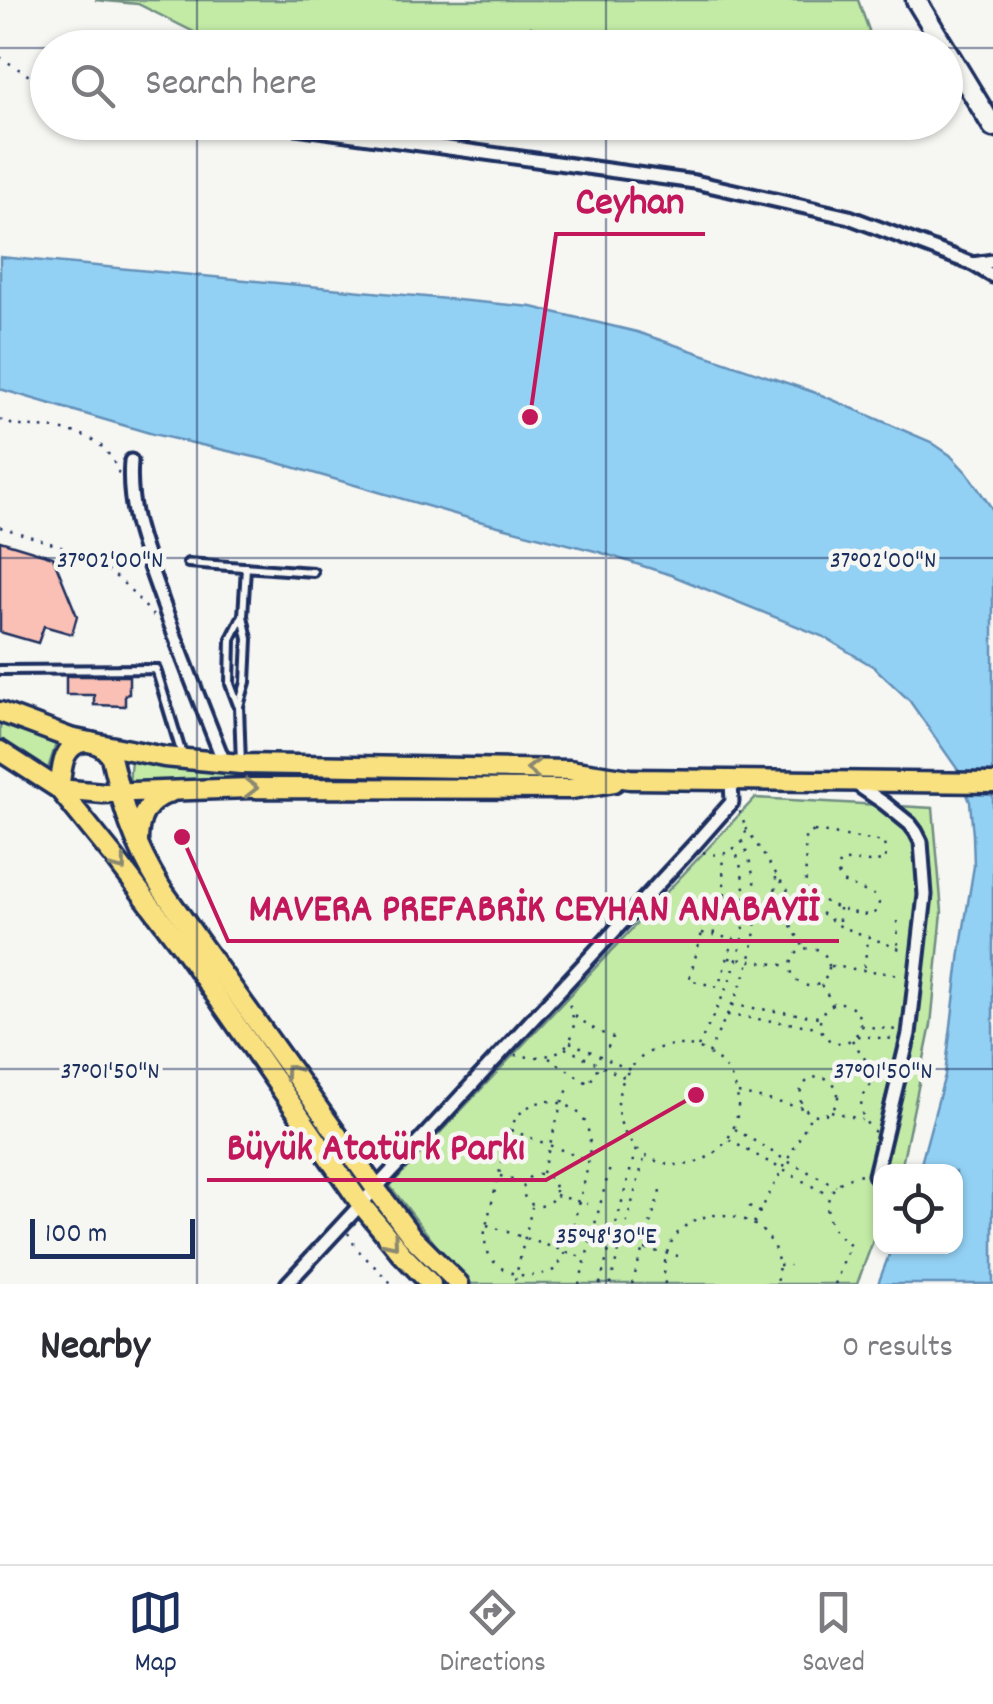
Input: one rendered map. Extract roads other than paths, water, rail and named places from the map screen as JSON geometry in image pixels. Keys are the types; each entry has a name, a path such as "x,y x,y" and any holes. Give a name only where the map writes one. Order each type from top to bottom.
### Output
{"main road":[{"path":"0,712 54,733 135,752 233,763 569,770 630,779 993,783"},
{"path":"59,790 66,756 76,744 92,742 107,750 138,847 161,888 376,1190 412,1237 459,1284"},
{"path":"0,751 59,790 114,856 361,1204 431,1284"},
{"path":"59,790 572,789 630,779"},
{"path":"138,847 138,828 147,806 164,794 185,789"}],"street":[{"path":"916,0 935,30"},
{"path":"963,75 992,122"},
{"path":"390,140 695,182 850,217 973,264 993,276"},
{"path":"973,264 993,261"},
{"path":"131,460 128,487 141,542 176,640 233,763"},
{"path":"286,1284 696,844 732,802 732,781"},
{"path":"852,782 910,824 921,842 925,895 908,1036 877,1164"}],"lane":[{"path":"188,563 313,572"},
{"path":"233,763 239,706 246,682 246,567"},
{"path":"239,706 230,684 231,638 243,616"},
{"path":"0,670 156,669 184,759"}],"water":[{"path":"0,257 532,307 637,332 819,394 931,442 950,455 993,510 993,1284 878,1284 889,1254 963,1254 963,1164 921,1164 945,1075 974,866 970,802 958,770 909,700 874,667 824,637 671,575 599,552 272,461 153,434 0,389"}],"place":[{"name":"Ceyhan","path":"530,417"},
{"name":"MAVERA PREFABRİK CEYHAN ANABAYİİ","path":"182,837"},
{"name":"Büyük Atatürk Parkı","path":"696,1095"}]}
